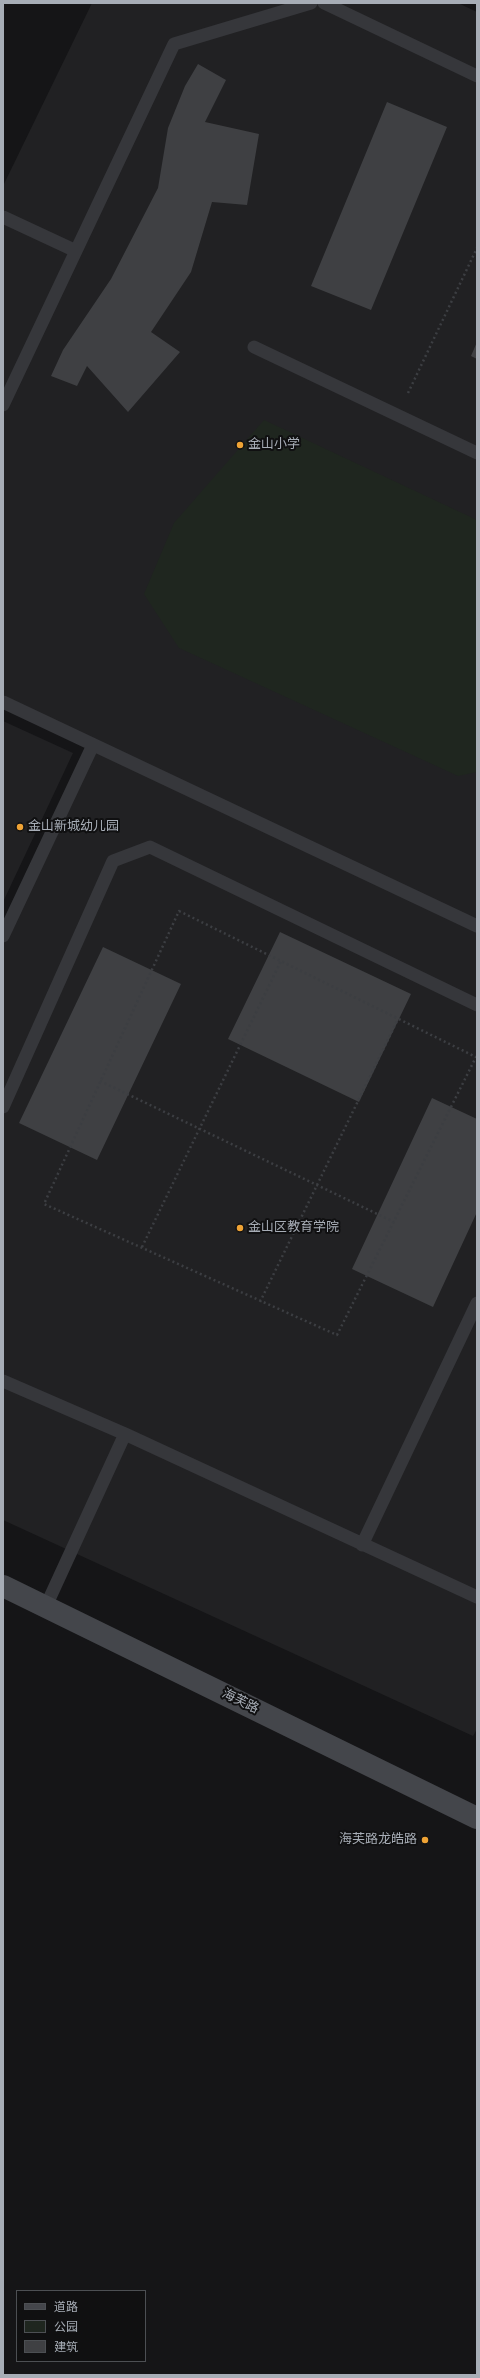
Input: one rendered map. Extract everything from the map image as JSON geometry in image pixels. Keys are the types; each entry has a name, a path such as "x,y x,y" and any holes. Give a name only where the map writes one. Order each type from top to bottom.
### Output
{"street":[{"name":"海芙路","path":"3,1586 477,1818"}],"lane":[{"path":"3,405 174,44 311,3"},
{"path":"324,3 477,76"},
{"path":"3,217 76,251"},
{"path":"254,346 477,453"},
{"path":"3,702 477,926"},
{"path":"3,936 93,745"},
{"path":"3,1107 113,861 150,847 477,1005"},
{"path":"362,1546 477,1303"},
{"path":"3,1381 125,1434 362,1546 477,1598"},
{"path":"46,1606 125,1434"}],"path":[{"path":"398,415 477,248"},
{"path":"179,911 398,1018 476,1057 337,1335 260,1302 142,1247 44,1204 179,911"},
{"path":"142,1247 281,961"},
{"path":"260,1302 398,1018"},
{"path":"100,1081 199,1130 394,1222"}],"shaded area":[{"path":"92,3 458,3 477,12 477,1729 473,1736 3,1520 3,936 92,746 3,704 3,186"},
{"name":"金山新城幼儿园","path":"3,721 73,753 3,902"}],"green space":[{"path":"264,420 477,520 477,772 458,776 179,648 144,594 174,523"}],"building":[{"path":"198,64 226,80 205,122 259,134 247,205 212,202 191,272 151,332 180,352 128,412 87,366 77,386 51,376 63,350 111,279 158,188 168,128 185,86"},
{"path":"387,102 447,127 371,310 311,286"},
{"path":"477,342 477,359 471,356"},
{"path":"280,932 411,994 359,1102 228,1039"},
{"path":"103,947 181,984 97,1160 19,1123"},
{"path":"432,1098 477,1119 477,1212 433,1307 352,1269"}],"place":[{"name":"金山小学","path":"240,445"},
{"name":"金山新城幼儿园","path":"20,827"},
{"name":"金山区教育学院","path":"240,1228"},
{"name":"海芙路龙皓路","path":"425,1840"}]}
